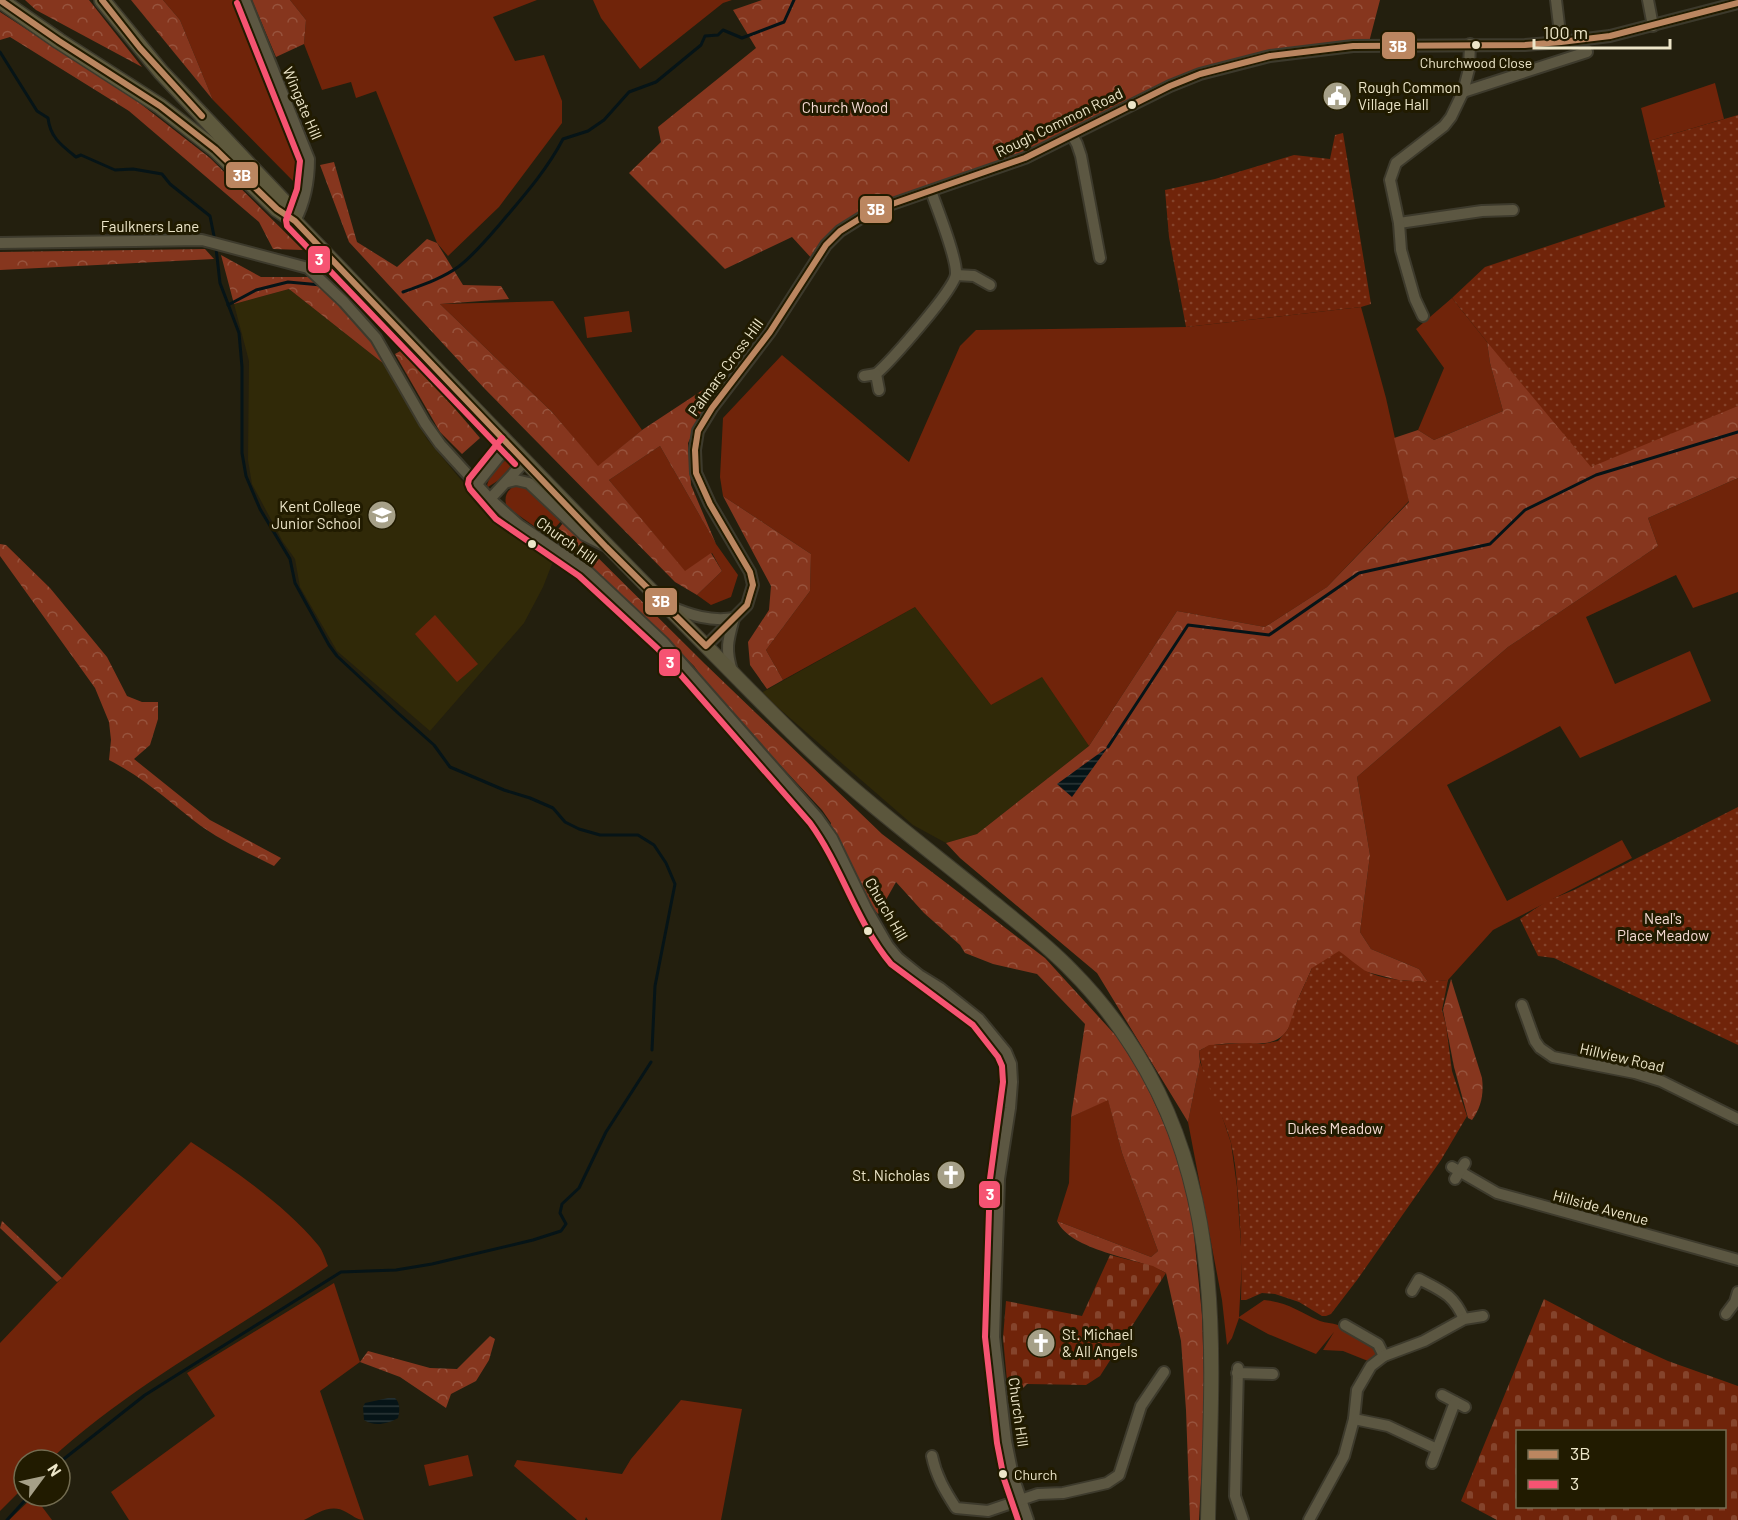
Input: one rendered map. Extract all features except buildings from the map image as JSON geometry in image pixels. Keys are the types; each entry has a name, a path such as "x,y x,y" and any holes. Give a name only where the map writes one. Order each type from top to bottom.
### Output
{"highway":[{"path":"0,0 168,112 215,149 277,209 295,220"},
{"path":"102,0 174,87 284,202 295,220"}],"main road":[{"path":"295,220 606,547 732,673 843,781 1018,923 1072,970 1130,1042 1158,1093 1180,1144 1197,1205 1207,1257 1211,1356 1208,1520"}],"street":[{"name":"Wingate Hill","path":"244,0 309,159 309,176 300,212 295,220"},
{"path":"1556,0 1560,59"},
{"path":"1648,0 1653,26"},
{"name":"Rough Common Road","path":"931,190 1025,158 1170,86 1200,74 1270,56 1353,46 1525,45 1558,42 1610,36 1653,26 1717,4 1738,3"},
{"path":"1423,316 1401,250 1399,223 1390,180 1396,163 1444,126 1451,117 1463,92 1470,45"},
{"path":"1463,92 1587,52"},
{"path":"1072,135 1081,156 1100,258"},
{"path":"879,390 870,375 941,300 956,275 931,190"},
{"name":"Palmars Cross Hill","path":"706,646 747,605 751,593 752,577 710,504 696,472 694,450 698,431 712,408 770,332 826,245 852,222 872,211 931,190"},
{"path":"1399,223 1482,211 1513,210"},
{"name":"Faulkners Lane","path":"0,243 202,240 308,268 376,338 425,423 490,499"},
{"path":"956,275 975,276 990,285"},
{"path":"477,484 509,444"},
{"path":"490,499 525,461"},
{"path":"508,482 516,480 529,483 584,535 606,547"},
{"name":"Church Hill","path":"490,499 519,525 585,569 664,643 817,817 845,862 882,936 898,958 979,1019 1006,1052 1011,1064 1012,1082 999,1179 994,1337 1006,1441 1020,1499 1028,1520"},
{"path":"664,603 689,615 721,620 734,618 726,643 732,673"},
{"name":"Hillview Road","path":"1522,1005 1535,1041 1540,1048 1553,1057 1635,1073 1661,1081 1738,1119"},
{"name":"Hillside Avenue","path":"1458,1170 1497,1193 1738,1260"},
{"path":"1412,1291 1419,1279 1439,1289 1455,1301 1464,1319"},
{"path":"1726,1314 1735,1302 1738,1292"},
{"path":"1309,1520 1348,1458 1354,1419 1350,1397 1357,1390 1371,1366 1384,1356 1424,1341 1464,1319 1484,1317"},
{"path":"1345,1325 1378,1344 1384,1356"},
{"path":"1243,1520 1235,1496 1237,1371 1273,1374"},
{"path":"932,1456 936,1473 956,1508 988,1511 1038,1494 1063,1493 1107,1483 1119,1475 1141,1406 1164,1372"},
{"path":"1432,1463 1460,1404 1442,1395"},
{"path":"1354,1419 1388,1426 1437,1449"}],"shaded area":[{"name":"Kent College Junior School","path":"289,289 384,364 427,439 462,481 514,530 554,559 543,587 524,623 430,731 337,651 300,587 295,559 283,542 252,484 248,460 249,361 234,304"},
{"path":"915,607 991,705 1042,676 1089,746 977,834 946,843 913,825 761,693"},
{"path":"1108,747 1072,797 1057,784"},
{"path":"395,1398 398,1402 398,1418 381,1424 364,1420 365,1403"}],"green space":[{"path":"25,0 89,0 142,67 36,10"},
{"path":"131,0 163,0 180,20 213,100"},
{"path":"163,0 236,0 303,161 295,183 213,100 180,20"},
{"path":"252,0 290,0 306,20 304,44 276,57"},
{"path":"290,0 537,0 493,17 515,61 544,55 562,101 562,123 499,207 448,256 437,243 376,91 356,98 351,82 322,90 304,44 306,20"},
{"path":"593,0 732,0 723,3 640,69 601,18"},
{"name":"Church Wood","path":"762,0 1380,0 1368,46 1325,49 1200,74 1025,158 852,222 814,261 792,237 725,269 629,173 661,142 658,127 756,48 733,10"},
{"path":"0,12 137,101 210,158 303,250 273,249 259,222 129,111 10,37 0,40"},
{"path":"1715,83 1724,119 1649,141 1641,108"},
{"path":"1738,115 1738,406 1591,467 1452,298 1485,267 1665,207 1649,141"},
{"path":"1343,133 1371,304 1186,327 1169,237 1165,190 1215,179 1294,155 1330,159 1335,135"},
{"path":"334,162 357,242 397,267 427,239 437,243 463,285 501,286 509,299 440,304 553,413 598,466 642,430 718,380 688,443 691,485 716,544 660,446 609,480 685,571 711,553 722,571 697,595 675,582 484,388 349,242 320,165"},
{"path":"205,249 214,259 0,270 0,252"},
{"path":"221,255 261,277 310,277 371,338 384,364 289,289 234,304"},
{"path":"1452,298 1487,342 1490,363 1503,411 1434,440 1418,430 1444,368 1416,329"},
{"path":"553,301 642,430 598,467 553,413 440,304"},
{"path":"1361,307 1386,398 1409,501 1327,587 1265,627 1177,611 1089,746 1042,677 991,705 915,607 783,680 766,650 810,591 811,554 723,496 720,477 723,418 782,355 909,462 960,346 976,330 1186,327"},
{"path":"629,311 632,332 587,338 584,317"},
{"path":"1487,342 1523,372 1738,384 1738,478 1648,518 1658,546 1508,647 1357,777 1370,855 1360,932 1371,949 1419,969 1428,982 1398,980 1367,972 1312,968 1290,1026 1281,1037 1260,1044 1222,1044 1199,1051 1200,1062 1188,1122 1097,973 960,858 946,843 977,834 1089,746 1177,611 1265,627 1327,587 1409,502 1394,438 1418,430 1434,440 1503,411 1490,363"},
{"path":"404,349 480,438 462,454 440,432 395,354"},
{"path":"660,446 716,544 738,575 731,597 711,605 697,595 722,571 712,553 685,572 609,480"},
{"path":"509,458 513,463 502,478 488,487 493,473"},
{"path":"1738,478 1738,592 1693,608 1676,575 1586,617 1615,684 1690,651 1711,701 1580,758 1560,726 1447,785 1507,901 1622,840 1632,858 1493,930 1448,980 1428,982 1419,969 1371,949 1360,932 1370,855 1357,777 1508,647 1658,546 1648,518"},
{"path":"517,485 525,485 562,520 548,536 507,507 505,500 507,494"},
{"path":"723,496 811,554 810,591 766,650 783,680 767,689 750,665 748,642 769,610 771,586"},
{"path":"563,523 705,664 882,834 1045,958 1118,1038 1144,1080 1165,1126 1183,1174 1193,1225 1202,1315 1205,1408 1199,1520 1190,1520 1181,1341 1166,1273 1076,1240 1057,1221 1151,1257 1158,1251 1122,1153 1108,1100 1071,1117 1085,1024 1037,974 993,964 965,953 960,945 924,913 896,882 878,914 864,898 830,828 831,823 822,810 714,694 694,666 553,536"},
{"path":"0,544 6,545 50,588 107,657 127,696 142,702 158,702 158,719 150,745 134,759 210,820 281,858 274,866 212,833 142,780 109,760 111,740 109,722 95,688 0,556"},
{"path":"435,615 478,664 457,682 415,634"},
{"name":"Neal's Place Meadow","path":"1738,807 1738,1045 1554,958 1538,956 1520,919 1547,901 1574,890"},
{"name":"Dukes Meadow","path":"1339,951 1359,967 1385,978 1418,981 1448,980 1442,1010 1452,1071 1467,1116 1441,1160 1357,1280 1331,1314 1322,1316 1299,1302 1275,1294 1262,1293 1241,1300 1240,1230 1234,1158 1228,1132 1204,1073 1199,1051 1209,1045 1262,1044 1278,1041 1288,1029 1312,968"},
{"path":"1451,979 1482,1078 1481,1100 1472,1120 1468,1118 1454,1067 1443,1010"},
{"path":"1200,1062 1217,1101 1231,1143 1237,1187 1242,1261 1239,1317 1264,1300 1287,1305 1320,1321 1350,1330 1367,1340 1381,1353 1368,1361 1343,1351 1323,1350 1334,1332 1316,1354 1268,1334 1239,1318 1227,1345 1222,1300 1188,1122"},
{"path":"1108,1099 1122,1153 1158,1251 1151,1257 1057,1221 1069,1183 1071,1117"},
{"path":"191,1142 275,1202 318,1245 328,1266 150,1382 64,1448 12,1448 12,1499 0,1511 0,1343"},
{"path":"2,1221 62,1278 57,1282 0,1228"},
{"path":"1110,1255 1153,1266 1166,1273 1100,1376 1086,1385 1027,1384 1009,1402 1003,1338 1006,1301 1082,1316"},
{"path":"334,1283 360,1362 320,1391 364,1520 335,1508 304,1520 129,1520 111,1492 215,1416 187,1373"},
{"path":"1544,1299 1668,1361 1738,1386 1738,1520 1497,1520 1461,1501"},
{"path":"490,1336 495,1339 489,1360 476,1381 451,1394 446,1408 400,1377 360,1362 368,1351 430,1368 457,1369"},
{"path":"681,1400 742,1409 721,1520 588,1520 586,1517 585,1520 577,1520 514,1466 517,1460 622,1474 631,1459"},
{"path":"468,1455 473,1476 429,1486 424,1465"},
{"path":"22,1508 43,1508 52,1520 9,1520"}],"waterway":[{"path":"403,292 445,275 469,258 534,183 550,162 563,139 588,131 604,120 629,92 656,82 701,45 705,36 718,35 723,30 742,38 784,22 794,0"},
{"path":"0,52 37,111 48,118 54,136 66,149 76,157 81,155 115,170 133,169 162,174 170,184 210,216 215,241"},
{"path":"216,248 220,283 239,333 242,367 242,453 246,476 260,509 290,559 295,583 337,656 434,745 450,767 553,808 565,822 579,829 600,835 638,835 654,845 666,863 675,884 655,986 652,1050"},
{"path":"228,305 256,290 288,282 321,285"},
{"path":"1108,747 1188,625 1269,635 1359,573 1490,544 1525,510 1596,475 1738,432"},
{"path":"72,1453 145,1395 341,1272 396,1270 432,1264 561,1231 566,1224 560,1213 562,1204 579,1188 606,1132 651,1062"},
{"path":"7,1520 18,1508"}],"transit line":[{"name":"3B","path":"0,0 160,106 215,149 277,209 295,221 606,547 706,646 747,605 753,585 750,572 710,504 696,473 695,450 698,431 712,408 770,332 826,245 840,231 872,211 1025,158 1170,86 1200,74 1270,56 1353,46 1525,45 1561,42 1610,36 1738,3"},
{"name":"3B","path":"102,0 140,48 202,116"},
{"name":"3","path":"237,3 300,161 297,189 286,220 287,226 515,464"},
{"name":"3","path":"502,438 469,479 470,489 496,519 579,576 658,649 810,823 831,858 858,913 891,964 973,1025 998,1057 1002,1066 1003,1082 990,1179 985,1337 997,1443 1004,1479 1018,1520"}],"place":[{"name":"Churchwood Close","path":"1476,45"},
{"name":"Rough Common Village Hall","path":"1337,96"},
{"name":"Kent College Junior School","path":"382,515"},
{"name":"St. Nicholas","path":"951,1175"},
{"name":"St. Michael & All Angels","path":"1041,1343"},
{"name":"Church","path":"1003,1474"}]}
